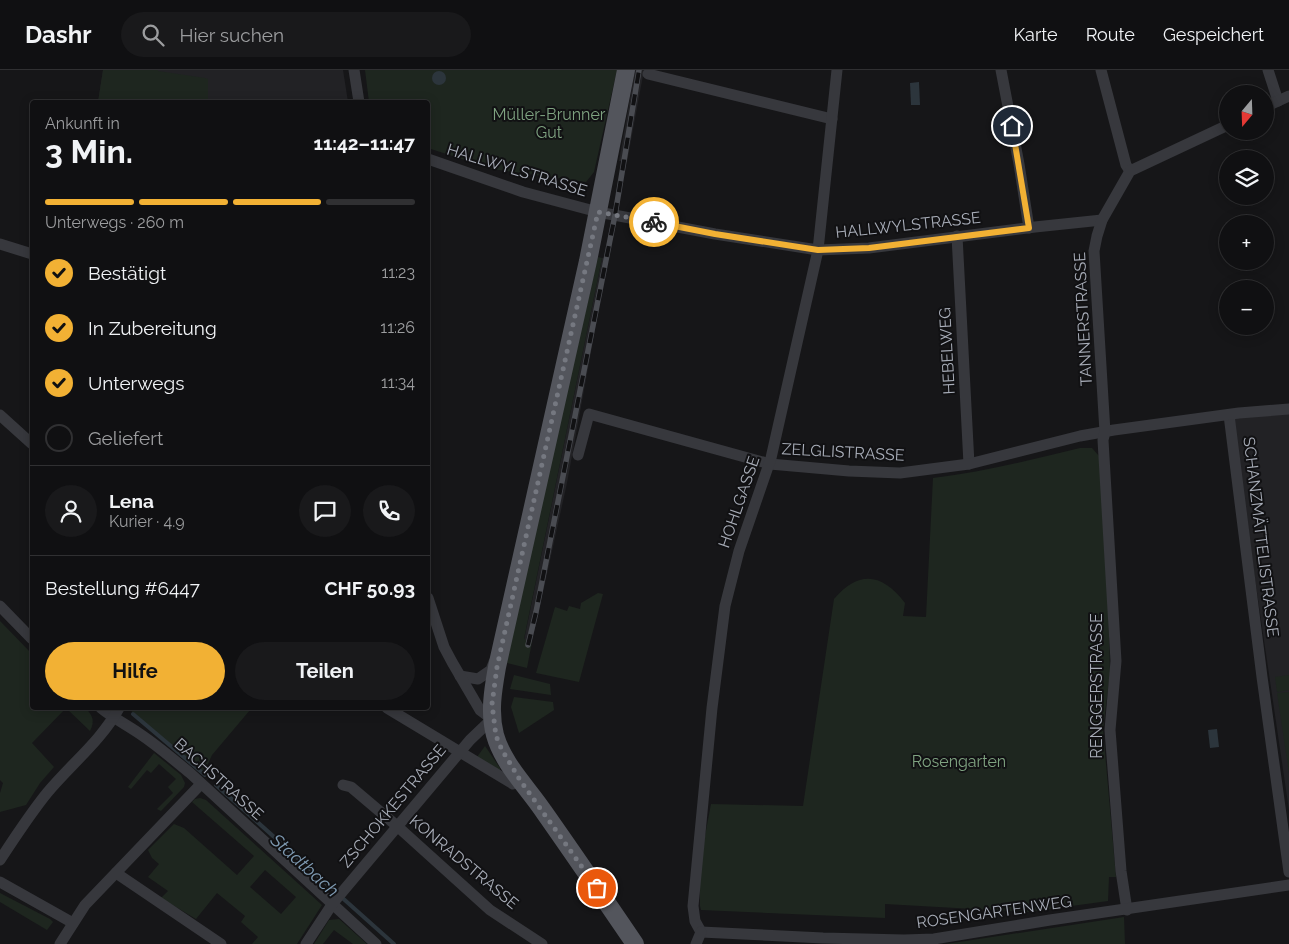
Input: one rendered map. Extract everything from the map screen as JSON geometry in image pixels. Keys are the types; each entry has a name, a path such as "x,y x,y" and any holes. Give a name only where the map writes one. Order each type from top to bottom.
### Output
{"main road":[{"path":"626,70 598,212 502,645 493,691 492,719 502,750 520,780 635,944"}],"street":[{"path":"354,70 359,100"},
{"name":"HOHLGASSE","path":"702,932 695,921 693,906 712,708 723,619 732,574 770,464 818,250 837,70"},
{"path":"1001,70 1029,228"},
{"path":"1101,70 1126,165 1130,171 1219,129"},
{"path":"1268,70 1284,99"},
{"path":"648,74 832,119"},
{"name":"HALLWYLSTRASSE","path":"430,160 523,192 598,212 818,250 869,248 1102,220"},
{"name":"TANNERSTRASSE","path":"1105,432 1094,251 1102,220 1130,171"},
{"name":"HEBELWEG","path":"957,236 968,464"},
{"path":"0,244 30,253"},
{"name":"ZELGLISTRASSE","path":"578,455 589,414 770,464 849,471 900,473 968,464 1080,436 1229,414 1289,409"},
{"name":"SCHANZMÄTTELISTRASSE","path":"1229,414 1289,872"},
{"path":"0,415 30,442"},
{"name":"RENGGERSTRASSE","path":"1105,432 1103,440 1116,661 1110,738 1122,880 1128,910"},
{"path":"430,604 444,647 480,710 492,719"},
{"path":"0,606 30,637"},
{"path":"460,676 478,679 492,670 497,652 502,645"},
{"name":"BACHSTRASSE","path":"103,710 161,749 338,897 376,944"},
{"path":"0,860 47,793 107,728 118,710"},
{"path":"390,710 513,784 520,780"},
{"name":"ZSCHOKKESTRASSE","path":"306,944 338,897 459,752 492,719"},
{"path":"60,944 85,905 201,784"},
{"name":"KONRADSTRASSE","path":"343,785 351,787 397,826 490,910 542,944"},
{"path":"116,873 221,944"},
{"path":"0,882 73,923"},
{"name":"ROSENGARTENWEG","path":"702,932 823,938 934,939 1289,885"},
{"path":"696,944 702,932"}],"shaded area":[{"path":"103,70 343,70 348,100 98,100"},
{"path":"635,70 644,70 627,162 619,161"},
{"path":"436,71 442,71 446,78 442,85 436,85 432,81 432,75"},
{"path":"919,82 920,105 911,105 910,83"},
{"path":"602,258 608,259 567,483 532,642 524,640"},
{"path":"1289,411 1289,810 1231,416"},
{"path":"1217,729 1219,747 1210,748 1208,730"}],"green space":[{"path":"103,70 158,70 208,79 208,100 98,100"},
{"name":"Müller-Brunner Gut","path":"365,70 617,70 594,172 586,182 492,169 430,149 430,100 369,100"},
{"path":"598,257 602,258 524,639 532,642 527,668 507,663 519,599"},
{"name":"Rosengarten","path":"1080,448 1092,448 1099,456 1107,561 1110,673 1103,730 1116,877 1109,877 1108,901 1028,912 885,904 885,918 701,910 700,862 711,804 803,806 834,599 852,583 870,579 888,586 905,603 903,616 926,617 933,478 989,469"},
{"path":"598,593 603,594 579,682 536,673 555,607 567,611 569,606 580,609 581,603"},
{"path":"0,621 30,652 30,710 64,710 32,743 54,767 40,783 26,805 0,812 0,793 3,783 0,780"},
{"path":"514,675 550,684 551,695 510,689"},
{"path":"1289,675 1289,690 1277,692 1275,677"},
{"path":"1289,692 1289,773 1277,693"},
{"path":"514,697 553,702 554,710 519,733 511,707"},
{"path":"68,710 87,710 93,721 90,731"},
{"path":"130,710 250,710 212,755 204,772"},
{"path":"485,746 500,768 500,771 477,757"},
{"path":"154,753 181,775 185,783 184,787 161,811 157,809 173,793 168,787 176,779 159,764 151,773 147,770 131,789 128,787"},
{"path":"195,799 206,800 322,905 297,944 252,944 258,937 241,922 245,916 217,893 196,919 161,898 168,891 148,877 159,864 152,858 148,850 174,824 184,828 237,875 254,856 192,802","holes":["265,870 296,897 281,914 250,887"]},
{"path":"0,893 53,922 47,930 0,902"},
{"path":"1124,917 1125,944 946,944"},
{"path":"339,919 367,944 353,944 334,930 323,944 314,944 329,920"}],"waterway":[{"name":"Stadtbach","path":"133,714 205,775"},
{"name":"Stadtbach","path":"216,785 394,944"}],"railway":[{"path":"528,645 615,215 639,70"}],"way so far":[{"path":"597,888 520,780 502,750 493,725 492,698 506,624 598,212 654,222"}],"route":[{"path":"654,222 715,234 818,250 869,248 1029,228 1012,126"}]}
